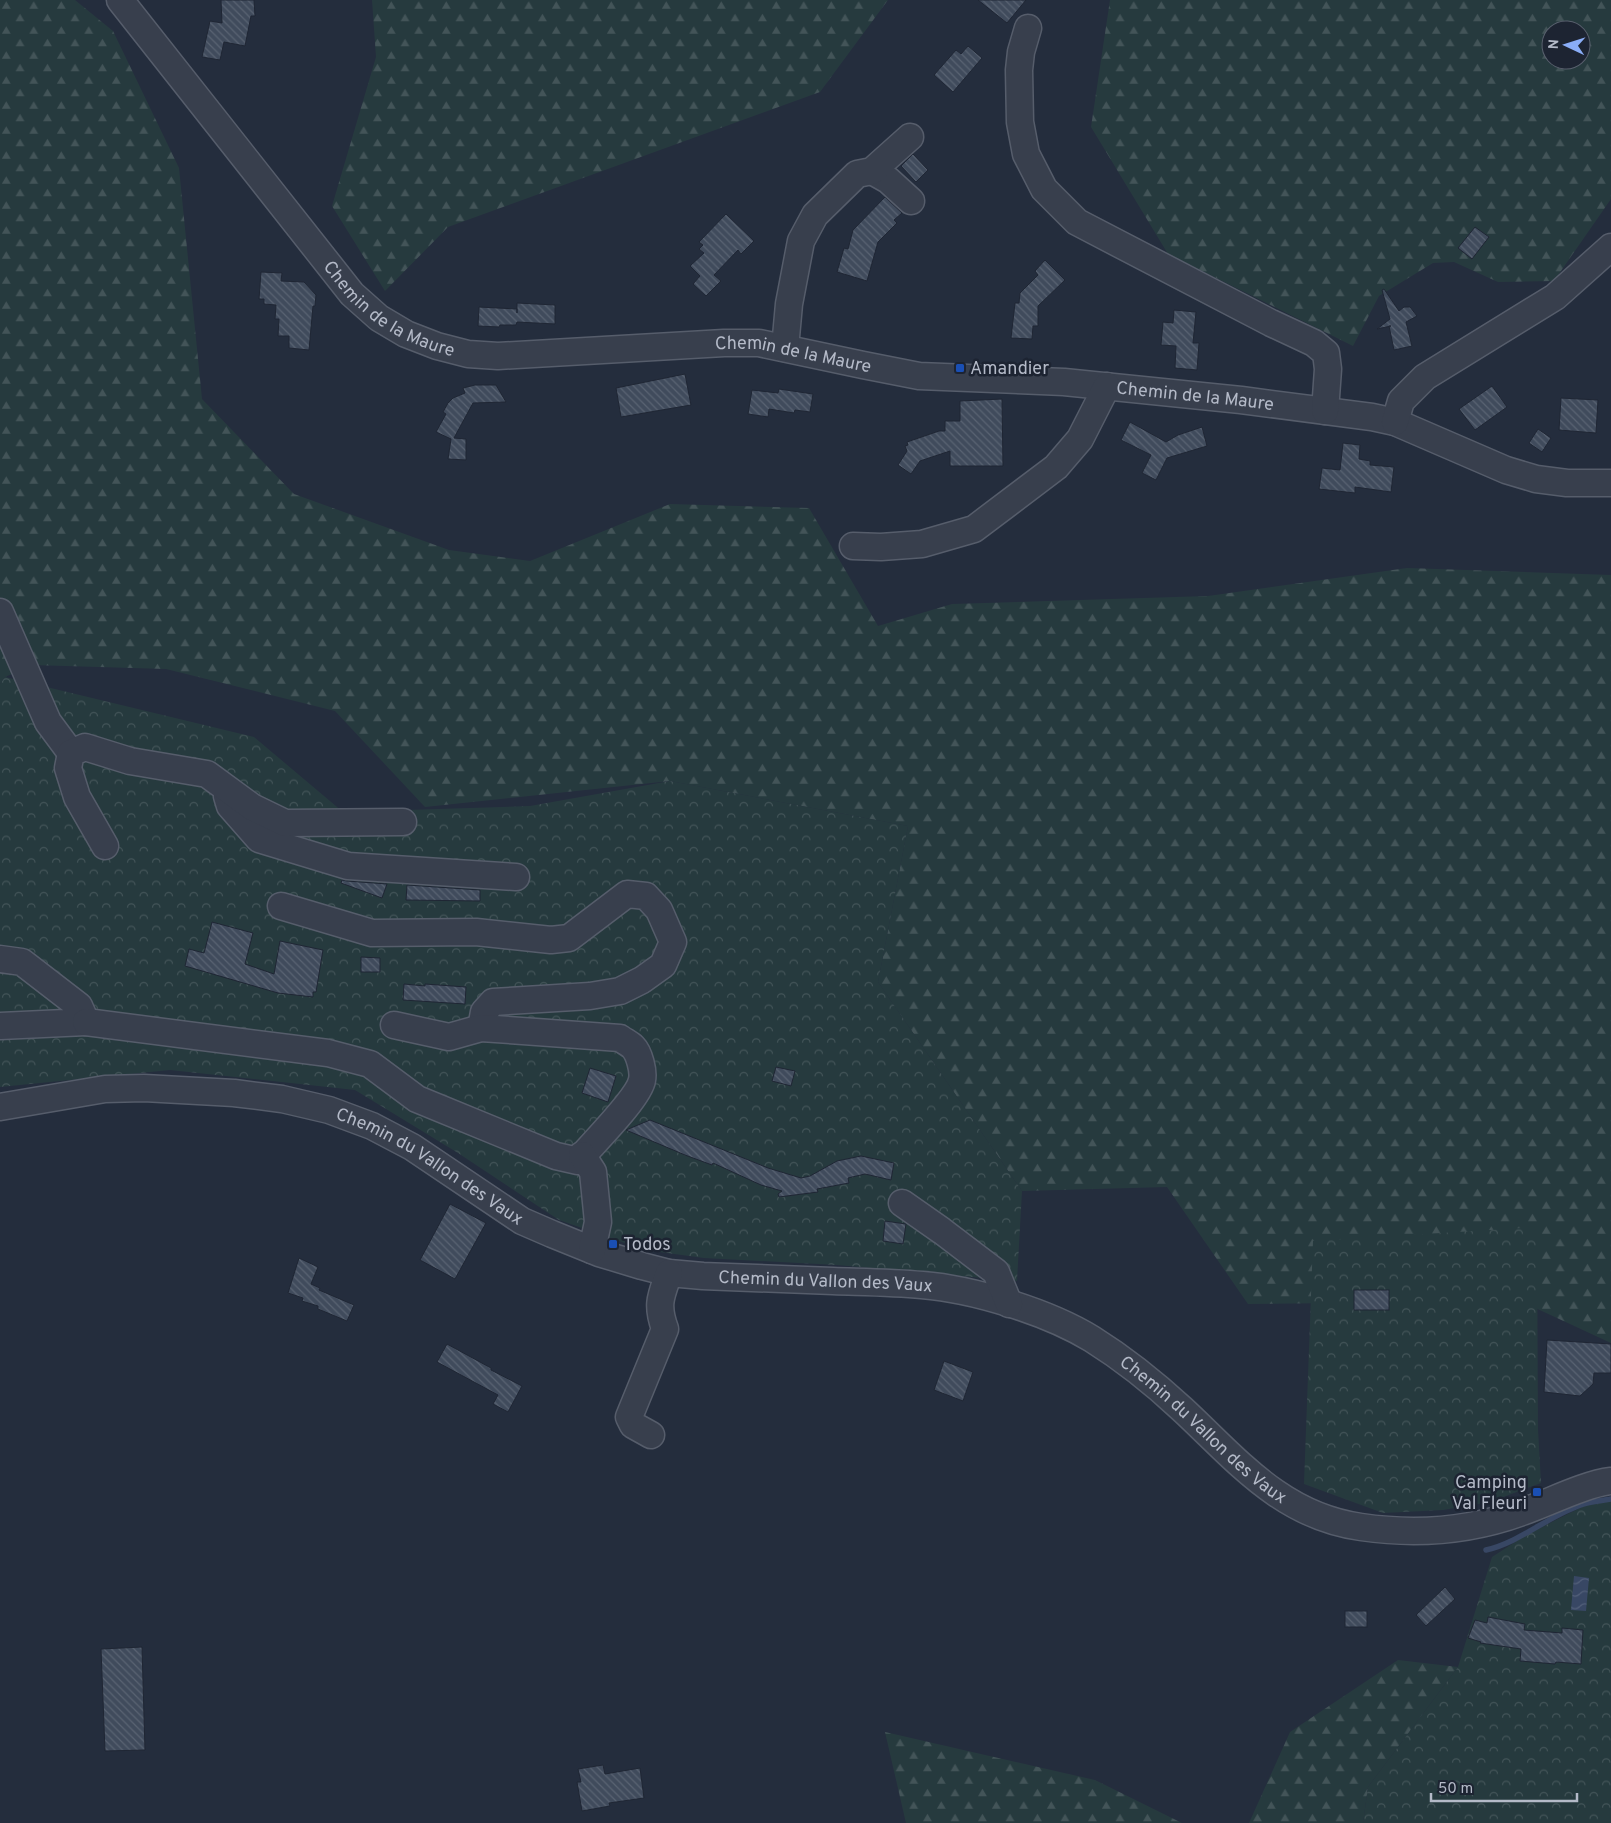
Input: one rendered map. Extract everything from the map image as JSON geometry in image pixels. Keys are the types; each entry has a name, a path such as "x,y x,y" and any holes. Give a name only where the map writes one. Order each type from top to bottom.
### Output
{"street":[{"name":"Chemin de la Maure","path":"120,0 352,294 379,318 406,334 437,346 468,354 498,356 724,343 759,343 863,366 919,376 1029,380 1107,386 1241,400 1372,417 1395,422 1506,470 1536,479 1567,483 1611,483"},
{"path":"1028,28 1021,52 1019,70 1020,122 1026,154 1044,189 1077,222 1271,323 1314,343 1326,353 1328,370 1324,411"},
{"path":"872,172 910,137"},
{"path":"785,348 790,304 801,241 815,215 857,174 872,172 888,180 911,201"},
{"path":"1395,422 1401,402 1425,377 1555,297 1611,247"},
{"path":"853,546 881,548 922,544 974,529 1056,467 1080,439 1107,386"},
{"path":"0,612 48,722 71,753 68,768 77,797 105,846"},
{"path":"71,753 85,748 130,761 207,774 252,807 285,823 403,822"},
{"path":"226,788 230,806 259,839 348,866 516,877"},
{"path":"281,906 372,933 476,932 551,940 569,938 627,894 646,896 659,910 673,942 663,965 642,980 620,991 590,996 492,1002 484,1012 481,1028"},
{"path":"0,959 22,962 79,1006 86,1022"},
{"path":"0,1026 86,1022 336,1055 370,1064 417,1099 556,1156 578,1161 622,1111 642,1080 642,1067 634,1048 620,1038 481,1028 448,1036 394,1025"},
{"name":"Chemin du Vallon des Vaux","path":"0,1107 105,1089 144,1088 234,1093 282,1099 330,1110 372,1126 412,1147 522,1221 592,1250 669,1272 703,1276 924,1285 969,1293 1009,1304 1048,1317 1065,1325 1090,1338 1132,1365 1182,1409 1261,1484 1305,1510 1334,1522 1358,1527 1424,1531 1482,1525 1611,1480"},
{"path":"582,1155 593,1172 598,1222 592,1250"},
{"path":"902,1204 942,1231 996,1272 1009,1304"},
{"path":"651,1435 633,1425 630,1417 664,1329 659,1314 661,1296 669,1272"}],"green space":[{"path":"0,0 75,0 113,31 179,168 202,399 294,494 449,550 530,561 670,504 809,508 878,626 952,604 1208,596 1407,568 1611,575 1611,1343 1520,1301 1248,1304 1167,1187 1022,1191 878,982 908,826 670,781 425,807 335,711 166,669 32,665 5,677 0,684"},
{"path":"372,0 888,0 820,92 448,227 385,291 332,206 376,57"},
{"path":"1110,0 1611,0 1611,199 1554,281 1498,282 1454,262 1433,263 1379,296 1353,346 1168,254 1091,127"},
{"path":"5,677 254,737 343,812 530,806 670,781 908,826 878,982 1022,1191 1017,1281 837,1265 704,1258 645,1250 559,1220 458,1153 355,1090 170,1070 0,1087 0,684"},
{"path":"1537,1227 1538,1429 1541,1483 1490,1502 1443,1510 1383,1513 1304,1484 1313,1241"},
{"path":"1598,1499 1611,1499 1611,1823 1363,1823 1368,1787 1458,1667 1492,1557 1526,1535"},
{"path":"1398,1660 1458,1667 1368,1787 1363,1823 1249,1823 1290,1732"},
{"path":"885,1732 1095,1780 1182,1823 906,1823"}],"water":[{"path":"1574,1576 1589,1578 1586,1611 1571,1610"}],"building":[{"path":"221,0 254,0 255,16 251,16 245,46 224,42 220,60 202,57 210,21 222,23"},
{"path":"978,0 1026,0 1007,23"},
{"path":"968,46 982,58 953,92 934,75 956,50 961,54"},
{"path":"913,154 928,170 916,182 901,166"},
{"path":"885,197 902,213 894,220 897,223 878,242 867,281 837,272 844,248 848,249 853,230"},
{"path":"726,214 754,241 741,254 738,250 714,275 721,281 706,296 693,284 700,276 690,266 704,253 699,249 703,245 699,242"},
{"path":"1475,227 1489,237 1472,259 1458,248"},
{"path":"1045,260 1065,280 1038,306 1038,326 1033,326 1032,339 1011,338 1015,303 1019,303 1020,293 1038,275 1035,271"},
{"path":"261,272 282,273 281,281 304,282 316,295 315,306 313,306 309,350 289,348 289,336 278,336 279,319 275,319 276,305 264,304 264,299 259,299"},
{"path":"1384,289 1399,311 1404,307 1410,307 1417,316 1406,322 1412,346 1394,350 1389,326 1377,329 1390,319 1382,290"},
{"path":"517,303 555,305 555,324 517,322 516,325 500,325 499,327 478,326 479,307 517,309"},
{"path":"1174,310 1196,312 1193,343 1199,343 1197,370 1175,368 1176,346 1161,345 1163,322 1173,323"},
{"path":"685,374 691,405 621,417 616,388"},
{"path":"475,385 496,385 506,402 473,403 454,438 466,439 466,460 448,459 451,439 436,432 446,414 443,412 453,398 465,393 463,388"},
{"path":"1492,386 1507,407 1475,430 1459,409"},
{"path":"779,389 813,394 810,412 795,410 794,413 769,409 768,417 748,414 752,390 778,393"},
{"path":"1561,398 1598,400 1596,433 1559,430"},
{"path":"1002,399 1003,466 950,466 950,451 920,461 911,474 898,465 907,451 905,446 908,445 907,442 939,431 945,431 945,421 960,421 960,401"},
{"path":"1130,422 1166,442 1178,435 1202,427 1207,446 1167,458 1156,480 1142,473 1151,455 1121,440"},
{"path":"1538,429 1551,438 1542,452 1529,443"},
{"path":"1343,443 1360,445 1359,459 1370,461 1370,465 1394,467 1391,492 1355,487 1355,493 1319,489 1322,468 1340,470"},
{"path":"342,880 387,884 382,898 341,883"},
{"path":"407,885 480,890 480,901 406,900"},
{"path":"212,922 253,933 245,964 274,974 280,941 323,950 316,992 313,992 313,997 278,993 185,966 189,949 204,953"},
{"path":"361,957 380,958 380,972 361,972"},
{"path":"404,984 466,987 465,1004 403,1000"},
{"path":"776,1067 795,1071 791,1086 772,1081"},
{"path":"590,1068 616,1076 608,1102 582,1093"},
{"path":"650,1120 768,1168 801,1178 810,1176 837,1161 861,1156 894,1163 891,1180 865,1174 848,1178 849,1183 817,1189 818,1192 779,1197 778,1194 782,1191 761,1185 713,1163 712,1165 685,1155 626,1130"},
{"path":"450,1204 486,1223 455,1279 420,1260"},
{"path":"885,1221 906,1224 903,1244 883,1241"},
{"path":"299,1258 318,1267 311,1284 320,1288 319,1290 354,1305 347,1321 318,1309 318,1306 302,1301 303,1298 288,1293"},
{"path":"1354,1290 1389,1290 1389,1310 1354,1310"},
{"path":"1547,1340 1611,1344 1611,1373 1594,1373 1593,1384 1580,1396 1544,1392"},
{"path":"447,1344 522,1386 508,1412 493,1404 498,1395 437,1362"},
{"path":"944,1361 973,1372 963,1401 934,1390"},
{"path":"1445,1587 1455,1599 1426,1626 1416,1615"},
{"path":"1345,1611 1367,1611 1367,1627 1345,1627"},
{"path":"1488,1617 1525,1624 1524,1630 1562,1633 1562,1628 1583,1630 1581,1664 1520,1661 1521,1649 1480,1643 1468,1638 1475,1620 1487,1623"},
{"path":"142,1647 145,1750 105,1751 101,1649"},
{"path":"603,1765 605,1774 640,1768 644,1798 609,1803 610,1806 582,1811 577,1782 581,1782 578,1769"}],"waterway":[{"path":"1486,1550 1511,1541 1571,1509 1587,1503 1611,1499"}],"place":[{"name":"Amandier","path":"960,368"},
{"name":"Todos","path":"613,1244"},
{"name":"Camping Val Fleuri","path":"1537,1492"}]}
